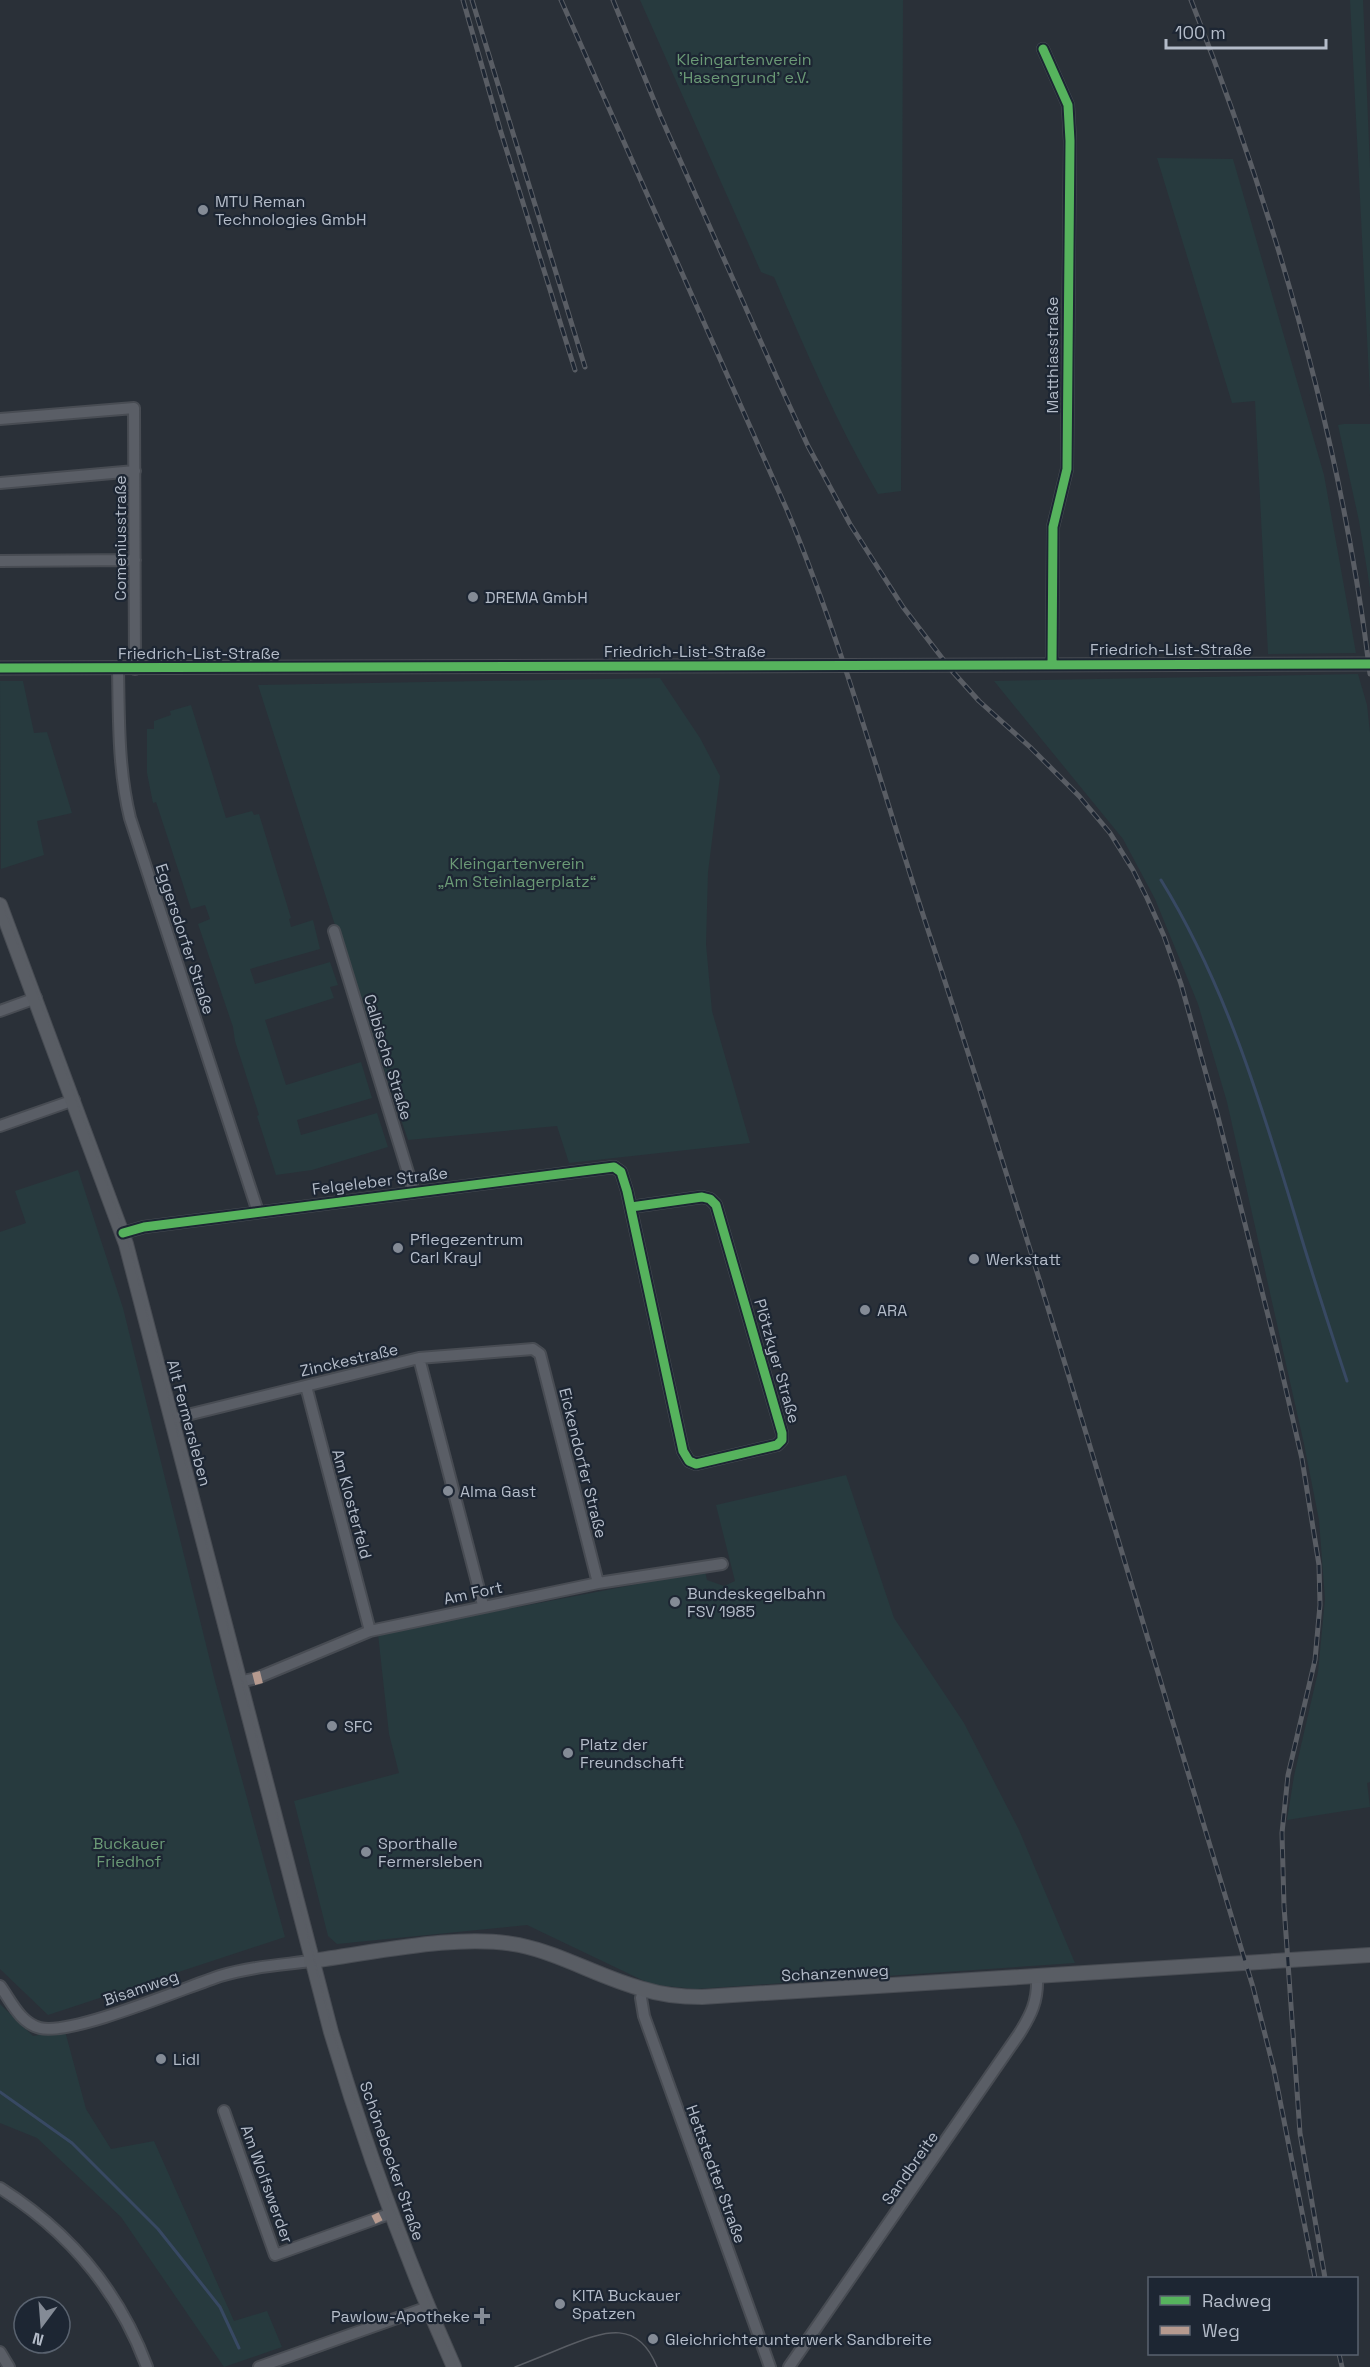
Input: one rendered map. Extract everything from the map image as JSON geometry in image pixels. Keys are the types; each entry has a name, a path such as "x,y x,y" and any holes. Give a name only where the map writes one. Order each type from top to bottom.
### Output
{"main road":[{"name":"Alt Fermersleben","path":"0,905 123,1233 311,1961"},
{"name":"Schanzenweg","path":"311,1961 447,1943 496,1941 547,1953 643,1989 678,1996 714,1997 1370,1955"},
{"name":"Schönebecker Straße","path":"311,1961 342,2069 392,2213 454,2367"}],"street":[{"name":"Matthiasstraße","path":"1043,49 1068,105 1070,141 1067,470 1053,527 1052,665"},
{"name":"Comeniusstraße","path":"0,419 134,408 135,669"},
{"path":"0,483 135,471"},
{"path":"0,561 135,560"},
{"name":"Friedrich-List-Straße","path":"0,668 1370,664"},
{"name":"Eggersdorfer Straße","path":"118,669 120,754 123,790 130,818 258,1212"},
{"name":"Calbische Straße","path":"334,931 414,1192"},
{"path":"0,1011 36,998"},
{"path":"0,1126 74,1100"},
{"name":"Felgeleber Straße","path":"123,1233 144,1227 614,1167 621,1172 627,1191"},
{"name":"Plötzkyer Straße","path":"627,1191 684,1451 689,1461 696,1464 777,1445 782,1440 782,1433 716,1204 702,1197 631,1207"},
{"name":"Zinckestraße","path":"171,1419 419,1358 523,1350 537,1351"},
{"name":"Eickendorfer Straße","path":"537,1351 540,1354 598,1583"},
{"path":"419,1358 483,1605"},
{"name":"Am Klosterfeld","path":"306,1386 370,1630"},
{"name":"Am Fort","path":"239,1682 257,1678 370,1630 598,1583 722,1564"},
{"name":"Bisamweg","path":"0,1986 27,2022 43,2029 51,2029 91,2021 222,1976 311,1961"},
{"name":"Sandbreite","path":"789,2367 1019,2034 1037,1999 1037,1978"},
{"name":"Hettstedter Straße","path":"643,1989 641,1998 644,2016 770,2367"},
{"name":"Am Wolfswerder","path":"224,2111 275,2255 392,2213"},
{"path":"0,2188 57,2231 86,2261 110,2291 147,2367"},
{"path":"260,2367 429,2307"},
{"path":"0,2352 9,2367"}],"green space":[{"name":"Kleingartenverein 'Hasengrund' e.V.","path":"640,0 903,0 901,491 878,494 863,468 823,387 774,277 761,272"},
{"path":"1350,0 1363,0 1370,168 1370,396"},
{"path":"1157,158 1233,159 1324,475 1356,653 1268,654 1255,401 1232,403"},
{"path":"1370,424 1370,588 1359,521 1338,425"},
{"path":"1358,674 1367,705 1370,733 1370,1782 1367,1783 1370,1807 1287,1820 1294,1776 1318,1672 1325,1599 1319,1520 1227,1102 1198,1004 1155,899 1123,839 994,681"},
{"name":"Kleingartenverein „Am Steinlagerplatz“","path":"660,678 700,738 720,776 708,872 706,944 712,1011 750,1143 569,1163 557,1126 408,1140 334,922 258,685"},
{"path":"0,681 23,681 34,733 47,732 72,813 37,821 44,855 1,869"},
{"path":"191,705 226,818 252,811 254,815 259,814 291,918 289,919 291,927 313,920 320,949 250,969 255,984 330,962 338,985 330,987 334,998 265,1020 286,1085 361,1062 372,1098 297,1120 301,1135 377,1113 388,1147 312,1170 276,1175 235,1041 233,1027 198,924 210,919 205,905 191,909 156,802 153,803 147,773 147,729 154,729 154,721 171,715 170,711"},
{"name":"Buckauer Friedhof","path":"78,1170 123,1308 215,1681 285,1937 48,2015 0,1969 0,1232 26,1223 15,1191"},
{"path":"846,1475 894,1618 964,1723 1019,1830 1075,1963 696,1989 656,1985 642,1980 527,1925 337,1944 328,1936 294,1801 399,1773 389,1734 378,1634 705,1571 707,1580 724,1586 735,1581 716,1505"},
{"path":"0,2004 33,2036 65,2031 86,2109 111,2149 154,2141 234,2321 267,2311 282,2347 224,2367 121,2217 37,2138 0,2123"}],"waterway":[{"path":"1161,880 1204,960 1239,1044 1347,1381"},
{"path":"0,2092 72,2143 158,2229 220,2307 239,2348"}],"tram line":[{"path":"0,898 39,997 129,1244 333,2032 390,2201 457,2367"},
{"path":"515,2367 607,2333 630,2335 640,2341 657,2367"}],"railway":[{"path":"463,0 500,129 575,370"},
{"path":"472,0 585,367"},
{"path":"561,0 787,510 845,666 1013,1193 1253,1987 1274,2070 1315,2277"},
{"path":"613,0 660,115 785,396 808,446 850,524 903,607 952,671 979,701 1079,796 1110,833 1147,898 1164,936 1181,984 1218,1117 1278,1355 1302,1459 1319,1565 1320,1605 1315,1660 1288,1775 1282,1833 1284,1906 1300,2133 1325,2277"},
{"path":"1191,0 1251,164 1302,331 1342,502 1358,588 1370,674"},
{"path":"1339,2355 1342,2367"}],"marked path":[{"path":"256,1672 259,1684"},
{"path":"375,2214 379,2222"}],"cycle path":[{"path":"1043,49 1068,105 1070,141 1067,469 1053,527 1052,665"},
{"path":"0,668 1370,664"},
{"path":"123,1233 144,1227 614,1167 621,1172 627,1191 683,1451 689,1461 696,1464 777,1445 782,1440 782,1433 716,1205 710,1199 702,1197 631,1207"}],"place":[{"name":"MTU Reman Technologies GmbH","path":"203,210"},
{"name":"DREMA GmbH","path":"473,597"},
{"name":"Pflegezentrum Carl Krayl","path":"398,1248"},
{"name":"Werkstatt","path":"974,1259"},
{"name":"ARA","path":"865,1310"},
{"name":"Alma Gast","path":"448,1491"},
{"name":"Bundeskegelbahn FSV 1985","path":"675,1602"},
{"name":"SFC","path":"332,1726"},
{"name":"Platz der Freundschaft","path":"568,1753"},
{"name":"Sporthalle Fermersleben","path":"366,1852"},
{"name":"Lidl","path":"161,2059"},
{"name":"KITA Buckauer Spatzen","path":"560,2304"},
{"name":"Pawlow-Apotheke","path":"482,2316"},
{"name":"Gleichrichterunterwerk Sandbreite","path":"653,2339"}]}
